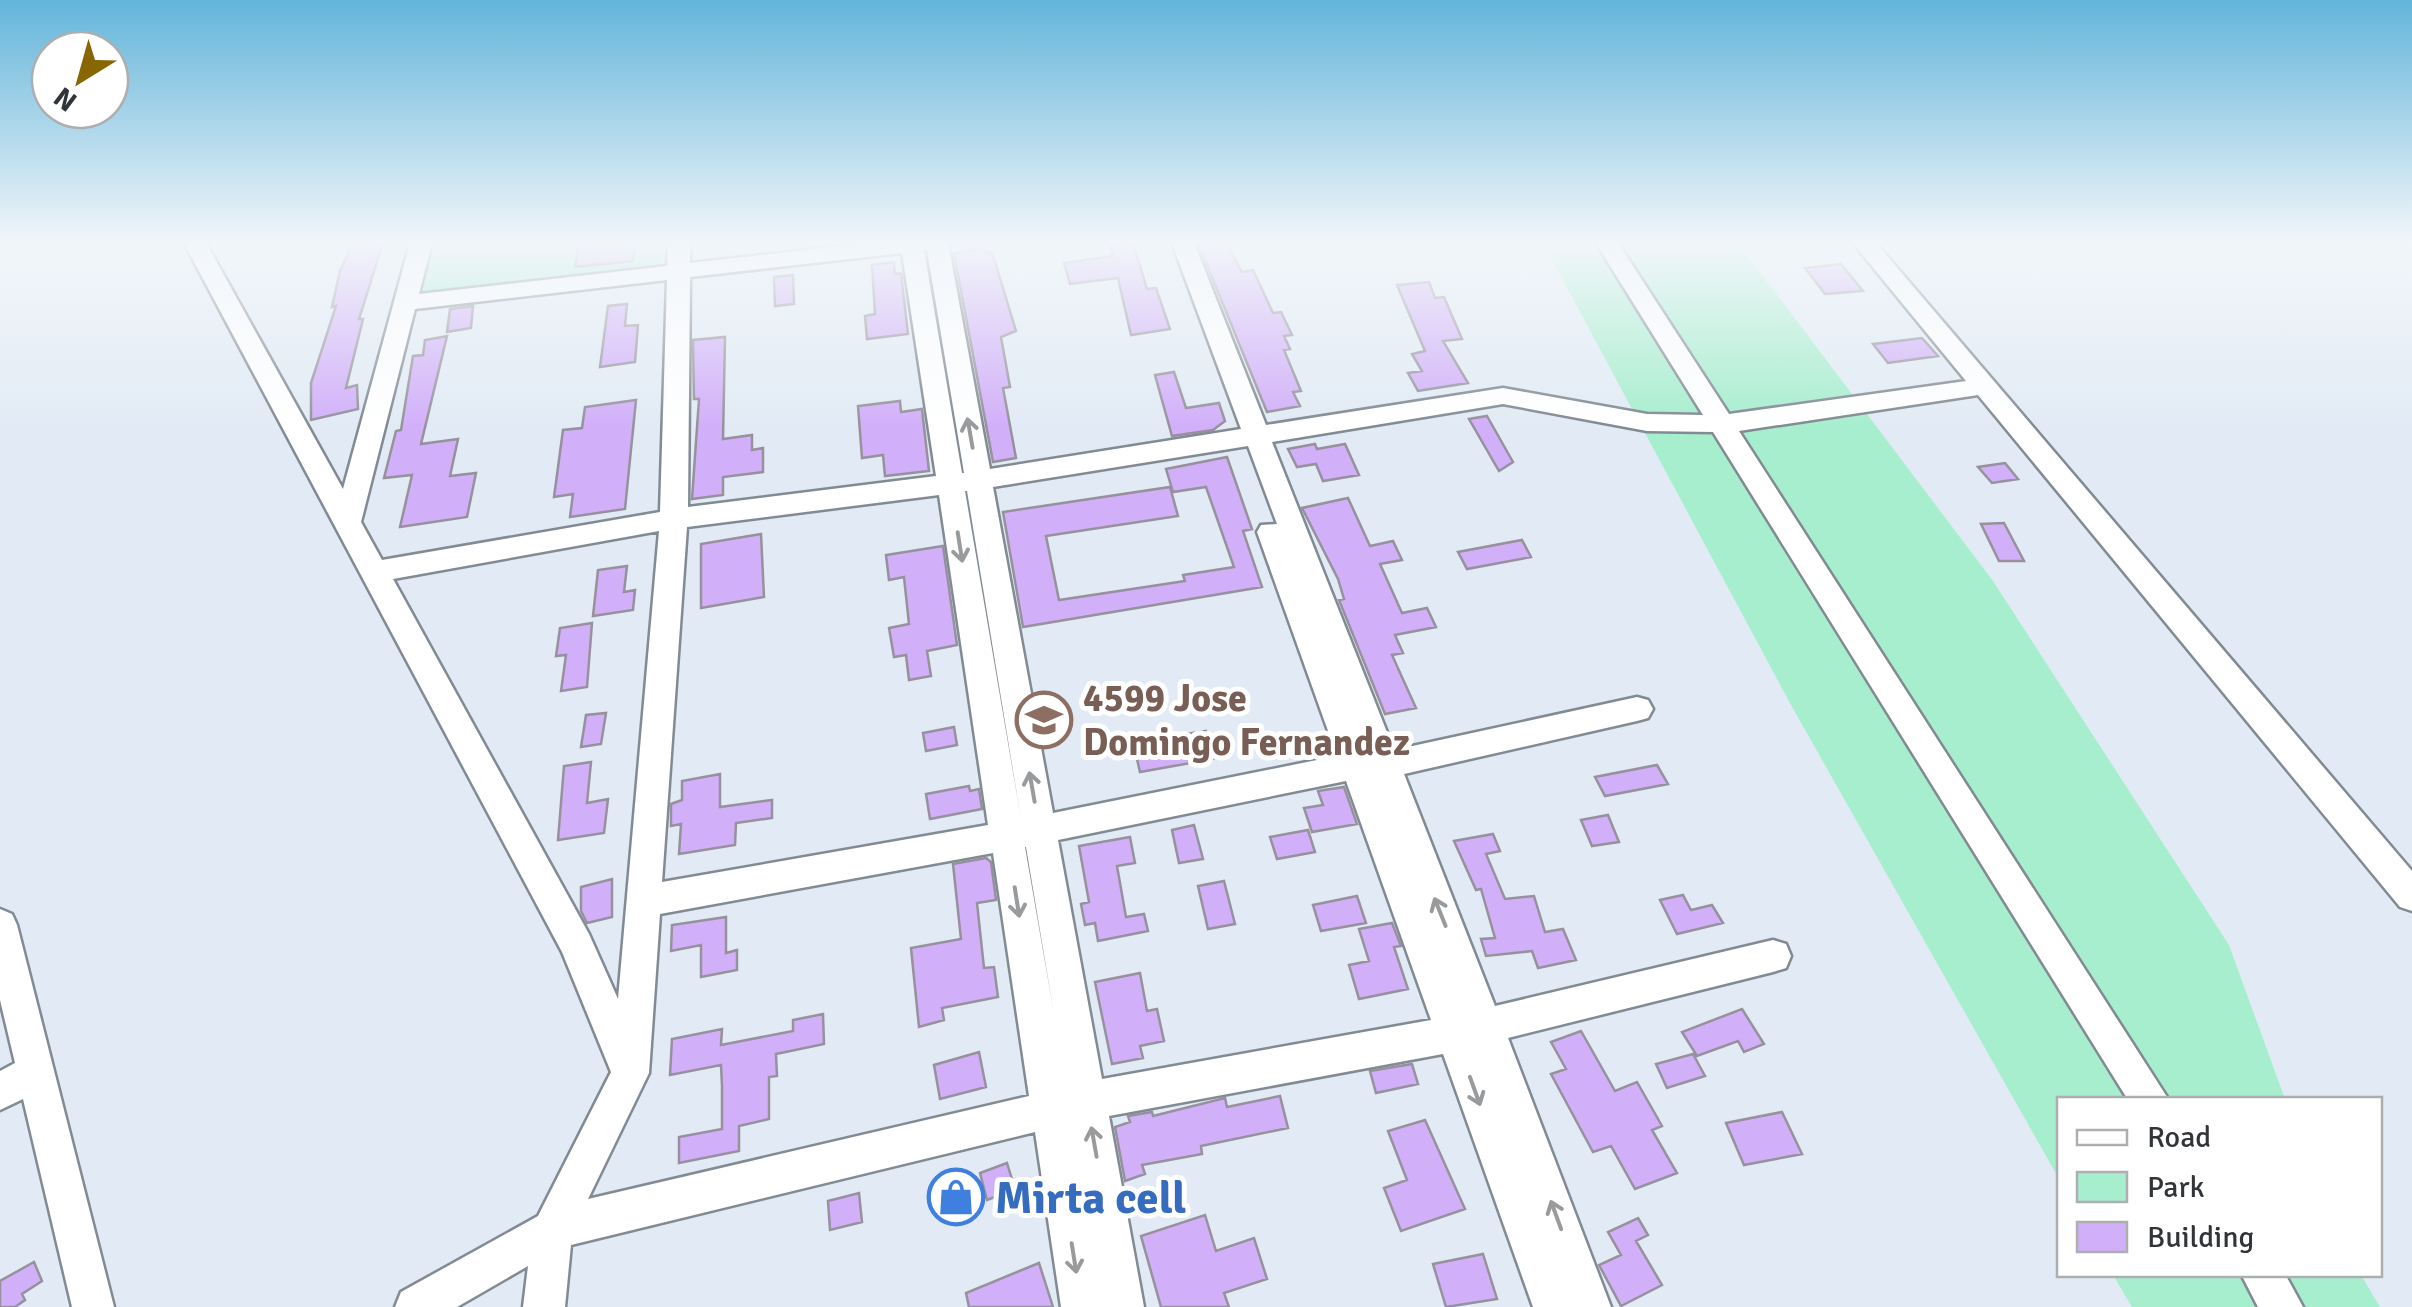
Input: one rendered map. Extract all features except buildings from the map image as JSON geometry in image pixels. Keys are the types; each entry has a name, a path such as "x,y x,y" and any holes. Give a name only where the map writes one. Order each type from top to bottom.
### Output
{"street":[{"path":"229,304 577,945 630,1073"},
{"path":"348,520 404,304"},
{"path":"544,1307 552,1230 630,1073 674,518 678,304"},
{"path":"933,304 1068,1105 1082,1307"},
{"path":"1191,304 1246,436 1470,1029 1590,1307"},
{"path":"1203,304 1246,436"},
{"path":"1646,304 2148,1097"},
{"path":"1916,304 2412,896"},
{"path":"372,572 674,518 964,481 1503,396 1542,399 1600,415 1663,424 1722,424 1986,386"},
{"path":"644,900 1369,766 1637,709"},
{"path":"0,925 93,1307"},
{"path":"416,1307 552,1230 605,1214 1068,1105 1470,1029 1773,956"},
{"path":"1470,1029 1554,1307"},
{"path":"0,1091 36,1072"},
{"path":"1068,1105 1122,1307"},
{"path":"2263,1277 2282,1307"}],"green space":[{"path":"1576,304 1784,304 1993,581 2229,945 2284,1097 2057,1097 2057,1175 1791,705"},
{"path":"2114,1277 2362,1277 2380,1307 2132,1307"}],"place":[{"name":"4599 Jose Domingo Fernandez","path":"1044,720"},
{"name":"Mirta cell","path":"956,1197"}]}
